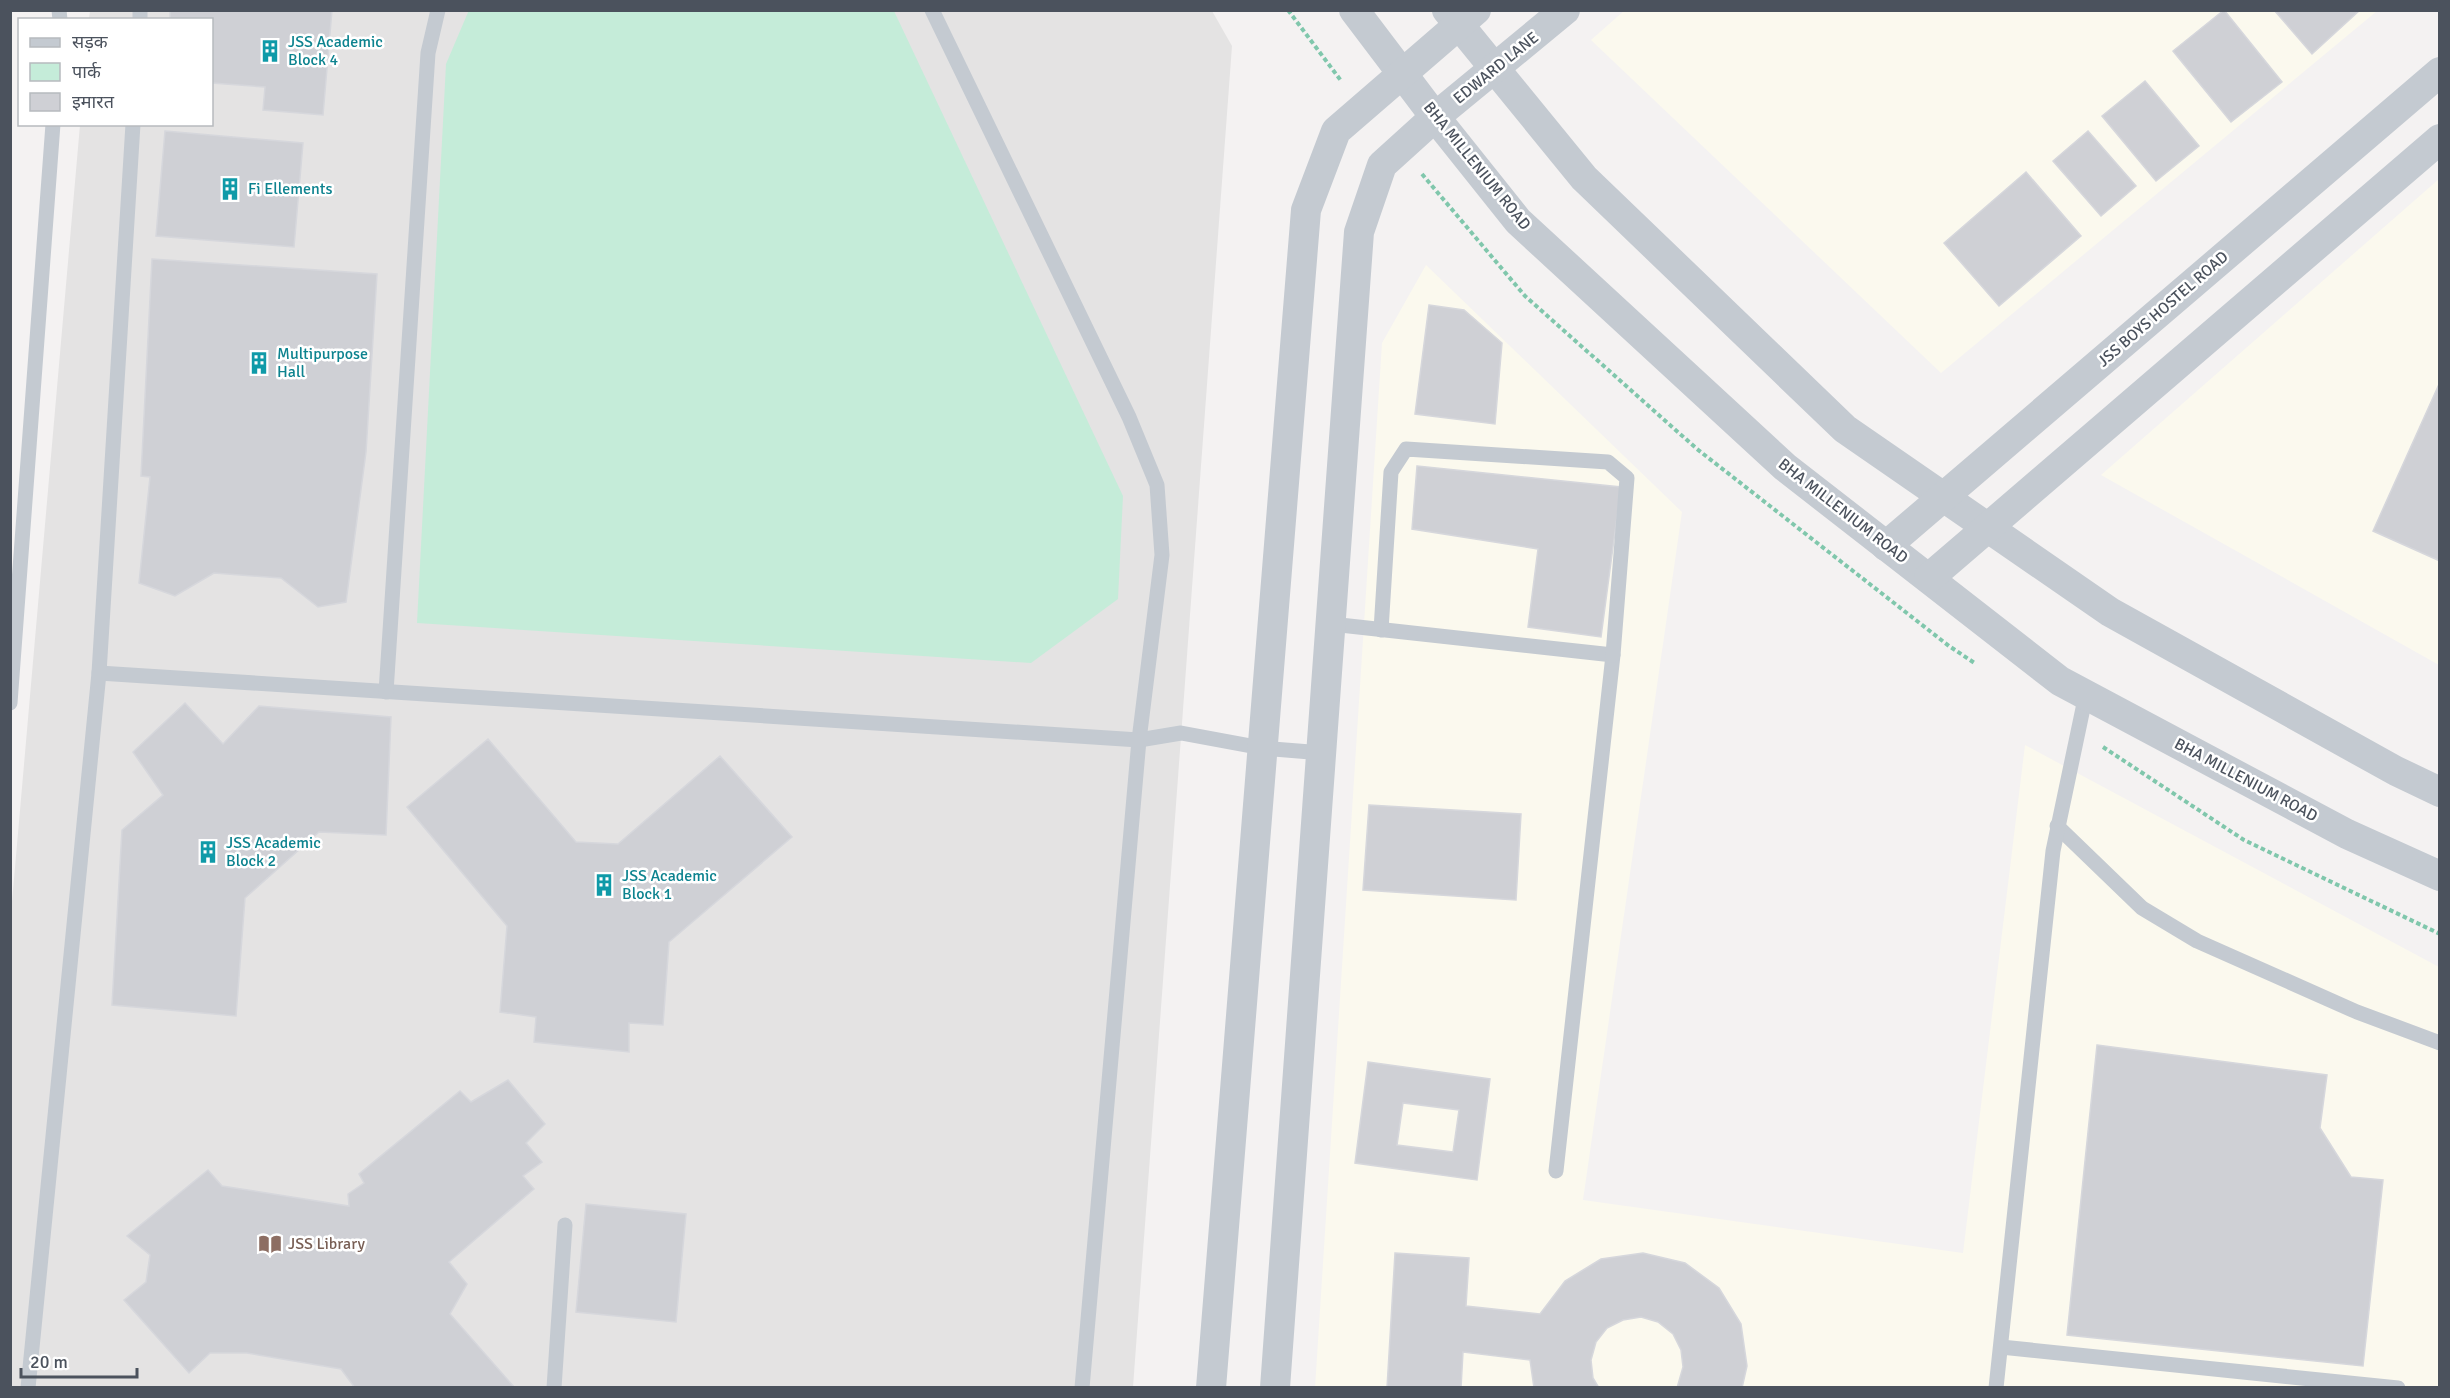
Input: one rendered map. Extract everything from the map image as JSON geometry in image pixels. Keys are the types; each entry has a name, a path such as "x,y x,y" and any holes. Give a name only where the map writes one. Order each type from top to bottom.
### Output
{"street":[{"name":"BHA MILLENIUM ROAD","path":"1354,10 1518,221 1785,467 2060,681 2347,834 2439,876"},
{"name":"EDWARD LANE","path":"1275,1388 1323,753 1359,232 1382,165 1435,117 1496,70 1564,10"},
{"path":"1211,1388 1306,210 1336,131 1403,74 1461,16 1496,70 1584,178 1845,429 2110,612 2396,771 2439,792"},
{"name":"JSS BOYS HOSTEL ROAD","path":"1886,546 2439,72"},
{"path":"1929,578 2439,139"}],"lane":[{"path":"386,692 428,53 438,10"},
{"path":"932,10 1129,417 1157,485 1162,555 1139,740 1082,1388"},
{"path":"10,703 53,126"},
{"path":"28,1388 99,673 133,126"},
{"path":"1381,630 1391,472 1406,449 1608,462 1627,478 1613,655 1556,1171"},
{"path":"1331,624 1613,655"},
{"path":"99,673 1139,740 1181,732 1262,748 1323,753"},
{"path":"1996,1388 2057,826 2086,694"},
{"path":"2057,826 2142,908 2197,941 2357,1012 2439,1043"},
{"path":"554,1388 565,1225"},
{"path":"2001,1347 2398,1388"}],"path":[{"path":"1288,10 1362,109"}],"shaded area":[{"path":"1625,10 2377,11 1941,373 1591,40"},
{"path":"90,11 1212,11 1232,46 1133,1387 11,1388 11,913 80,126 213,126 213,18 89,18"},
{"path":"2439,179 2439,665 2101,475"},
{"path":"1426,265 1682,512 1583,1200 1963,1253 2025,745 2439,967 2439,1387 1315,1388 1382,343"}],"green space":[{"path":"469,10 894,11 1123,496 1118,599 1031,663 417,623 446,64"}],"building":[{"name":"JSS Academic Block 4","path":"170,10 332,10 323,115 263,110 265,87 213,83 213,18 170,18"},
{"path":"2224,10 2282,82 2231,122 2173,51"},
{"path":"2274,10 2360,10 2312,54"},
{"path":"2145,81 2199,146 2156,181 2102,116"},
{"name":"Fi Ellements","path":"165,131 303,143 294,247 156,236"},
{"path":"2088,131 2136,186 2101,216 2053,161"},
{"path":"2026,172 2081,236 1999,306 1944,243"},
{"name":"Multipurpose Hall","path":"152,259 377,274 366,452 346,602 318,607 281,578 214,573 175,596 139,583 150,477 141,476"},
{"path":"1429,305 1464,310 1502,343 1495,424 1415,414"},
{"path":"2440,382 2440,561 2373,531"},
{"path":"1417,466 1621,487 1601,637 1528,627 1538,549 1412,529"},
{"name":"JSS Academic Block 2","path":"185,703 223,744 259,706 391,717 386,835 319,832 245,898 236,1016 112,1005 122,830 163,795 133,752"},
{"name":"JSS Academic Block 1","path":"488,739 576,842 618,844 720,756 792,837 669,942 663,1025 629,1023 629,1052 534,1042 536,1017 500,1012 507,926 407,807"},
{"path":"1369,805 1521,814 1516,900 1363,890"},
{"path":"2097,1045 2327,1075 2320,1128 2351,1177 2383,1180 2363,1366 2067,1335"},
{"path":"1368,1062 1490,1079 1477,1180 1355,1163","holes":["1403,1103 1459,1110 1453,1152 1397,1145"]},
{"path":"508,1080 545,1124 526,1143 542,1162 523,1176 534,1189 449,1262 467,1284 450,1314 515,1388 355,1388 341,1369 247,1353 210,1353 189,1373 124,1300 146,1282 150,1255 127,1236 208,1170 222,1186 349,1206 348,1194 364,1183 359,1174 460,1091 471,1102"},
{"path":"586,1204 686,1214 676,1322 576,1312"},
{"path":"1395,1253 1469,1258 1466,1306 1540,1314 1565,1281 1601,1259 1643,1253 1685,1263 1719,1288 1741,1324 1747,1366 1742,1388 1677,1388 1683,1367 1681,1350 1673,1334 1658,1322 1641,1317 1623,1320 1607,1328 1596,1342 1591,1360 1593,1378 1599,1388 1534,1388 1530,1360 1463,1352 1461,1388 1387,1388"}],"place":[{"name":"JSS Academic Block 4","path":"270,51"},
{"name":"Fi Ellements","path":"230,189"},
{"name":"Multipurpose Hall","path":"259,363"},
{"name":"JSS Academic Block 2","path":"208,852"},
{"name":"JSS Academic Block 1","path":"604,885"},
{"name":"JSS Library","path":"270,1244"}]}
